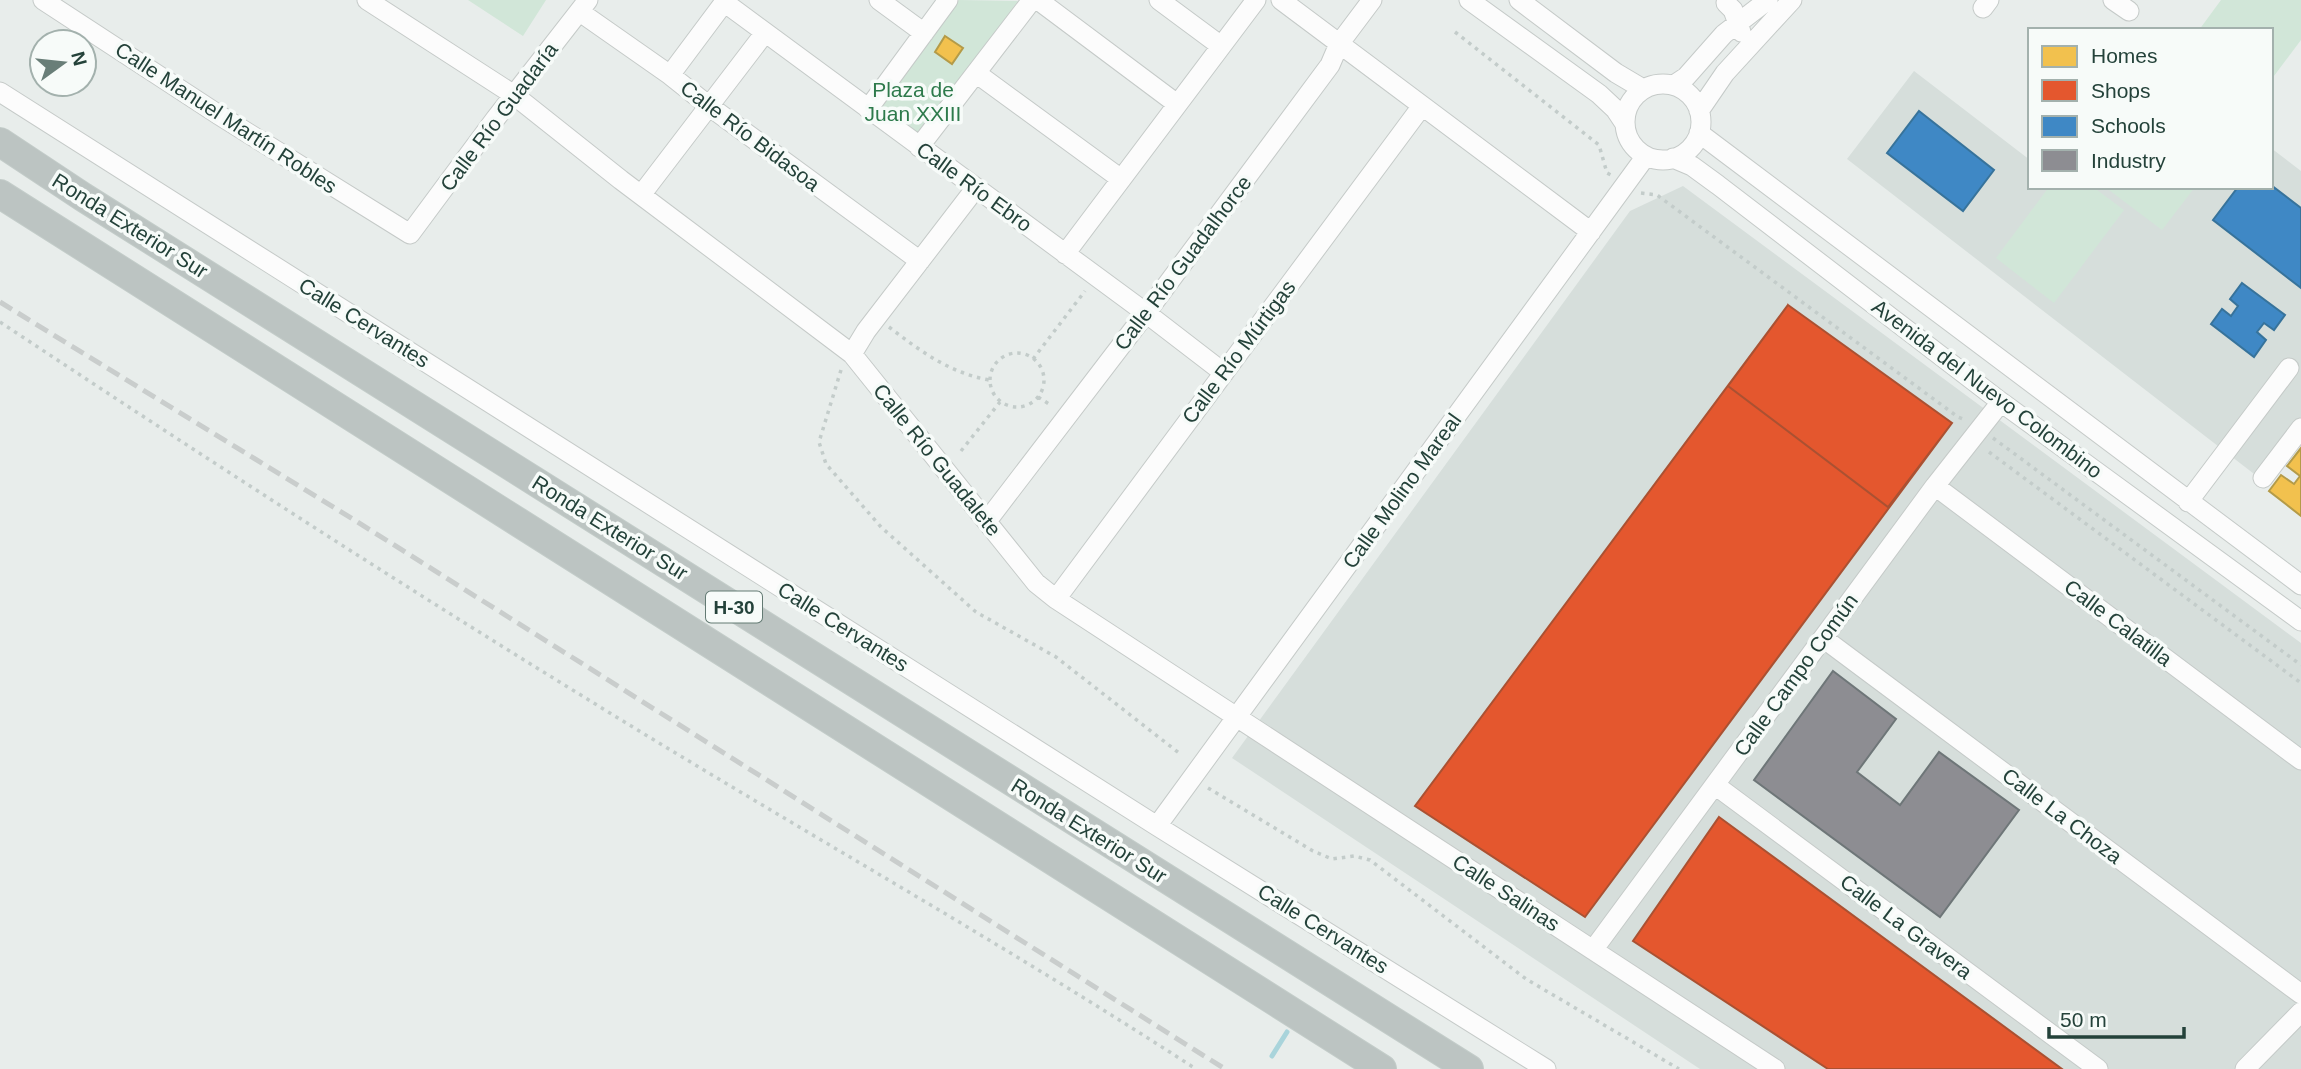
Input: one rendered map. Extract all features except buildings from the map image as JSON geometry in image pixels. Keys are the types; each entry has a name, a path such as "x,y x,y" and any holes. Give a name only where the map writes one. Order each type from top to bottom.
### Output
{"highway":[{"name":"Ronda Exterior Sur","path":"0,142 83,197 1469,1069"},
{"name":"Ronda Exterior Sur","path":"0,194 1382,1069"}],"street":[{"name":"Calle Río Guadalete","path":"367,0 514,95 847,360 987,521 1036,583 1237,716"},
{"path":"879,0 923,33"},
{"path":"868,109 948,0"},
{"path":"919,147 1031,0"},
{"path":"1038,0 1177,104"},
{"path":"1158,0 1221,47"},
{"path":"1065,254 1256,0"},
{"path":"1281,0 1591,232"},
{"name":"Calle Río Guadalhorce","path":"987,521 1146,313 1329,65 1339,44 1372,0"},
{"path":"1469,0 1599,94 1615,109 1625,124 1631,143 1646,156 1655,159 1673,158 1684,153 1699,134 1699,111 1694,100 1685,91 1674,85 1653,85 1643,89 1629,104 1625,124"},
{"path":"1519,0 1616,73 1643,89"},
{"path":"1699,111 1713,88 1792,0"},
{"path":"670,75 725,1"},
{"name":"Calle Río Ebro","path":"725,1 764,34 1224,373"},
{"path":"1674,85 1686,77 1717,41 1766,1"},
{"name":"Calle Manuel Martín Robles","path":"49,2 219,115 410,234"},
{"name":"Calle Río Guadaría","path":"410,234 584,6"},
{"name":"Calle Río Bidasoa","path":"584,6 709,106 920,261"},
{"path":"1738,23 1746,50"},
{"path":"641,195 764,34"},
{"path":"976,73 1121,179"},
{"name":"Calle Cervantes","path":"0,92 1157,826 1546,1069"},
{"name":"Calle Río Múrtigas","path":"1056,598 1422,106"},
{"name":"Avenida del Nuevo Colombino","path":"1699,134 2301,585"},
{"name":"Calle Molino Mareal","path":"1157,826 1646,156"},
{"name":"Avenida del Nuevo Colombino","path":"1673,158 1692,166 1718,185 2001,402 2301,621"},
{"path":"847,360 975,188"},
{"path":"2189,502 2289,368"},
{"name":"Calle Campo Común","path":"1593,950 1935,486 2001,402"},
{"path":"2263,478 2301,428"},
{"name":"Calle Calatilla","path":"1935,486 2301,760"},
{"name":"Calle La Choza","path":"1823,638 2301,994"},
{"name":"Calle Salinas","path":"1237,716 1774,1069"},
{"name":"Calle La Gravera","path":"1715,785 2098,1069"},
{"path":"2245,1069 2301,1012"}],"path":[{"path":"1455,32 1599,145 1607,173 1640,193 1657,195 2301,665"},
{"path":"1033,359 1086,289"},
{"path":"0,322 194,451 585,698 1101,1007 1196,1069"},
{"path":"887,326 927,356 968,376 990,380"},
{"path":"1017,353 1033,359 1039,365 1044,381 1038,397 1025,406 1016,408 1000,402 991,388 990,380 995,364 1009,354 1017,353"},
{"path":"847,360 819,442 826,464 881,527 976,612 1056,657 1180,753"},
{"path":"1038,397 1049,404"},
{"path":"961,451 1000,402"},
{"path":"1989,452 2301,682"},
{"path":"1208,788 1313,851 1332,859 1354,856 1370,860 1526,979 1679,1069"}],"shaded area":[{"path":"1914,71 2028,158 2028,189 2273,189 2273,150 2301,171 2301,417 2258,477 1847,159"},
{"path":"1683,186 2301,643 2301,1069 1700,1069 1232,758 1630,211"}],"green space":[{"path":"468,0 546,0 523,36"},
{"name":"Plaza de Juan XXIII","path":"959,0 1018,1 917,140 877,109"},
{"path":"2221,0 2301,0 2301,40 2273,77 2273,28 2200,28"},
{"path":"2048,189 2096,189 2124,210 2054,303 1996,258"},
{"path":"2108,189 2193,189 2162,230"}],"waterway":[{"path":"1272,1056 1287,1032"}],"railway":[{"path":"0,302 356,521 1225,1069"}]}
